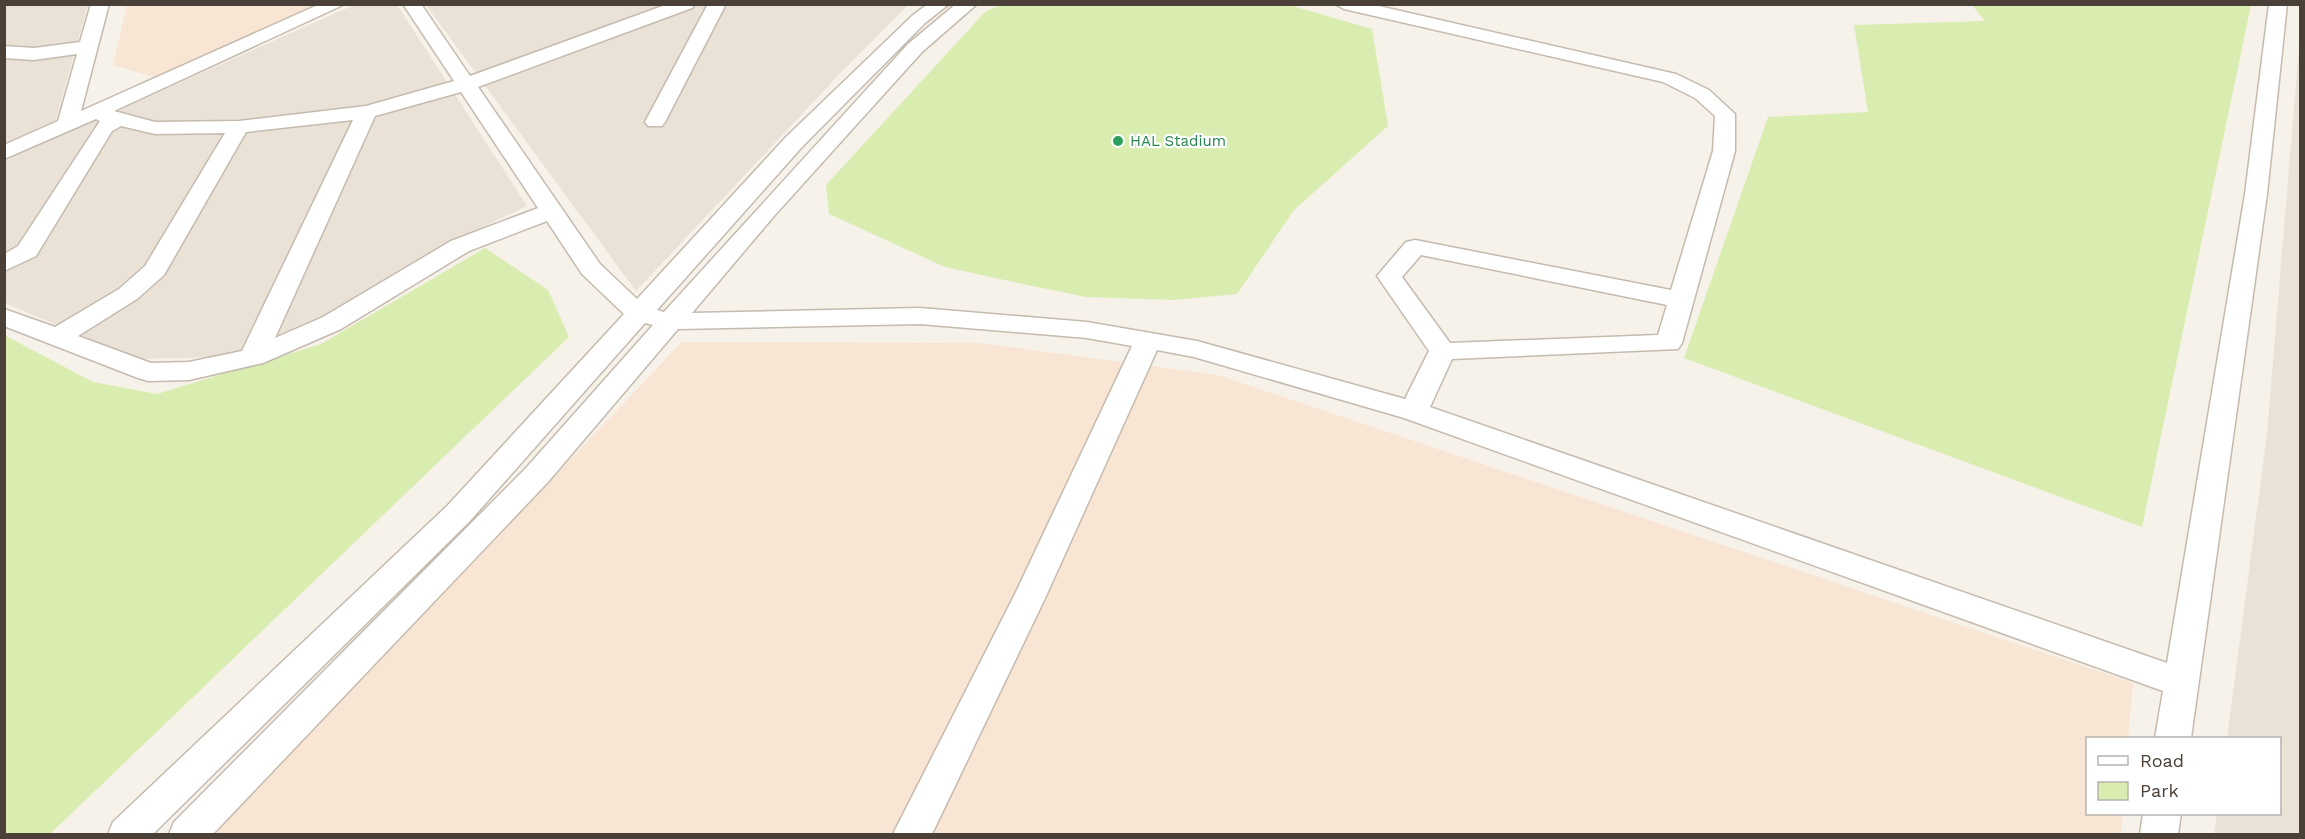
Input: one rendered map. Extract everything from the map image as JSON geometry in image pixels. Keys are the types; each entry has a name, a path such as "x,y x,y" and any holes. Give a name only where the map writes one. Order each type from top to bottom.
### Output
{"street":[{"path":"67,125 100,4"},
{"path":"412,4 464,85 591,269 638,314 670,321 920,316 1087,330 1197,349 1414,411 2182,683"},
{"path":"95,113 155,128 239,127 367,112 464,85 686,4"},
{"path":"655,122 717,4"},
{"path":"127,834 458,514 794,142 919,19 940,4"},
{"path":"188,834 537,475 766,211 915,48 968,4"},
{"path":"1344,4 1668,78 1702,94 1725,114 1724,151 1669,343 1442,351"},
{"path":"1424,22 1440,4"},
{"path":"2173,737 2254,206 2278,4"},
{"path":"4,153 324,6"},
{"path":"4,52 34,54 88,47"},
{"path":"253,357 367,112"},
{"path":"4,264 27,251 104,127 118,119"},
{"path":"57,337 128,294 155,270 239,127"},
{"path":"4,317 148,372 189,371 253,357 332,323 460,246 550,212"},
{"path":"1442,351 1389,276 1414,247 1681,300"},
{"path":"912,834 1031,594 1148,340"},
{"path":"1414,411 1442,351"},
{"path":"2158,834 2162,815"}],"shaded area":[{"path":"5,5 88,5 54,126 5,146"},
{"path":"127,5 319,5 154,77 113,65"},
{"path":"354,5 397,5 527,206 457,239 310,325 225,357 137,359 5,303 4,161"},
{"path":"426,5 908,5 847,66 636,291"},
{"path":"2300,35 2300,834 2214,834 2217,815 2281,815 2281,737 2227,737 2267,434"},
{"path":"682,342 978,343 1218,375 2133,683 2128,737 2086,737 2086,815 2123,815 2121,834 214,834"}],"green space":[{"name":"HAL Stadium","path":"1001,5 1289,5 1372,29 1388,126 1294,210 1237,294 1173,300 1086,297 945,267 829,214 826,185 986,11"},
{"path":"1972,5 2251,5 2142,527 1684,358 1768,117 1868,112 1854,25 1985,21"},
{"path":"485,248 548,290 569,337 50,834 5,834 4,335 93,382 157,394 321,344"}],"place":[{"name":"HAL Stadium","path":"1118,141"}]}
